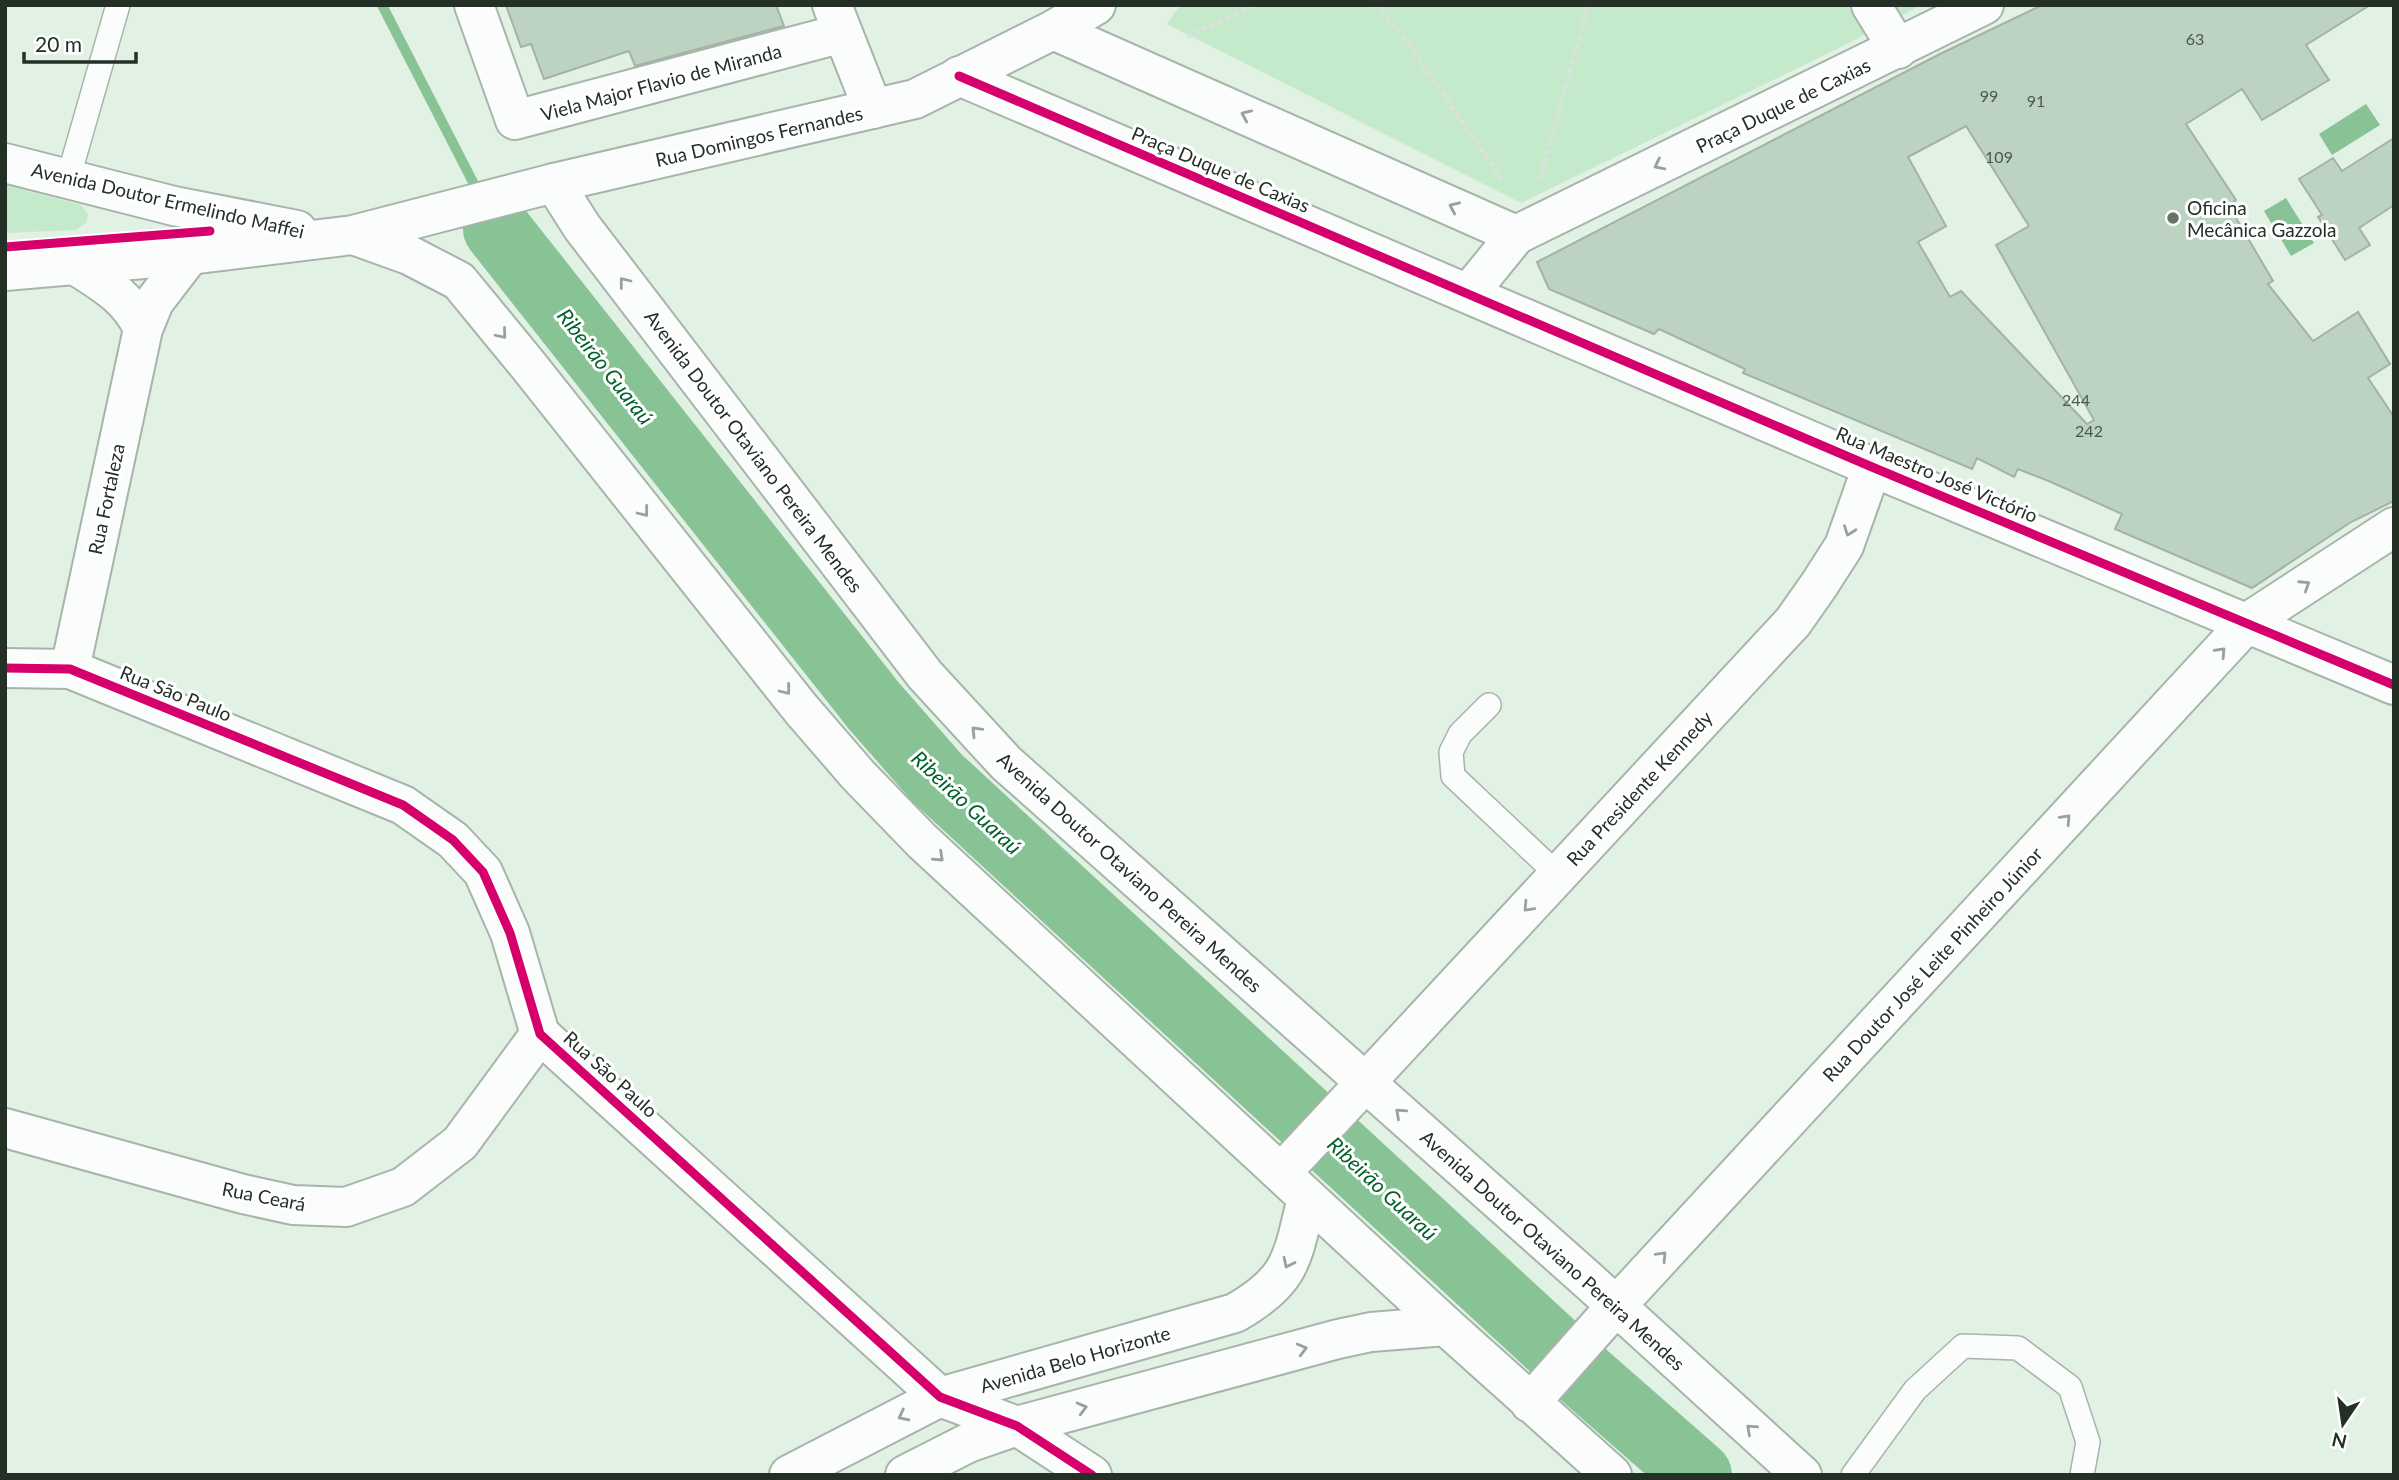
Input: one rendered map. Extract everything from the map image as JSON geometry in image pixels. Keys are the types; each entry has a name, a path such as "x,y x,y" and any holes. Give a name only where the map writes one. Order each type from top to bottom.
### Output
{"street":[{"name":"Viela Major Flavio de Miranda","path":"474,5 515,120 838,19 873,109"},
{"path":"959,76 1053,30 1096,5"},
{"path":"1871,5 1898,49"},
{"name":"Praça Duque de Caxias","path":"959,76 1468,294 1527,230 1984,5"},
{"path":"1053,30 1527,230"},
{"name":"Rua Domingos Fernandes","path":"554,183 915,99 959,76"},
{"name":"Avenida Doutor Ermelindo Maffei","path":"5,163 174,206 342,236"},
{"name":"Avenida Doutor Ermelindo Maffei","path":"5,271 190,255 342,236 554,183"},
{"name":"Avenida Doutor Otaviano Pereira Mendes","path":"554,183 590,237 925,675 1006,763 1365,1083 1604,1319 1802,1475"},
{"path":"453,209 442,223 441,251 458,281 801,709 858,775 922,841 1297,1174 1446,1326 1541,1390 1612,1475"},
{"path":"342,236 385,244 458,281"},
{"name":"Rua Fortaleza","path":"70,669 143,329 154,302 190,255"},
{"path":"75,265 123,297 136,313 143,329"},
{"name":"Rua Maestro José Victório","path":"1468,294 1872,467 2248,622 2389,689"},
{"name":"Rua Presidente Kennedy","path":"1297,1174 1335,1115 1793,622 1844,545 1872,467"},
{"name":"Rua Doutor José Leite Pinheiro Júnior","path":"1541,1390 2248,622 2394,527"},
{"path":"5,668 70,669"},
{"name":"Rua São Paulo","path":"70,669 403,805 453,840 483,872 510,933 540,1034 940,1398 1017,1426 1092,1475"},
{"name":"Rua Ceará","path":"5,1128 243,1194 293,1205 346,1207 403,1187 460,1143 540,1034"},
{"name":"Avenida Belo Horizonte","path":"789,1475 940,1398 1236,1313 1258,1300 1277,1283 1291,1260 1297,1174"},
{"path":"905,1475 968,1443 1017,1426 1338,1339 1371,1332 1446,1326"}],"lane":[{"path":"68,179 118,5"},
{"path":"1489,705 1460,734 1451,752 1453,776 1558,875"},
{"path":"1853,1475 1915,1390 1964,1346 2018,1348 2070,1387 2088,1441 2082,1475"}],"path":[{"path":"1187,37 1255,5"},
{"path":"1374,5 1402,34 1503,181"},
{"path":"1527,230 1589,5"}],"shaded area":[{"path":"1180,5 1922,5 1521,203 1167,24"},
{"path":"2366,104 2380,125 2332,155 2319,134"},
{"path":"5,185 81,205 88,214 87,222 76,230 5,233"},
{"path":"2286,198 2314,243 2291,256 2264,211"}],"building":[{"path":"506,5 776,5 784,26 635,66 629,51 544,79 531,44 521,47"},
{"path":"2042,5 2370,5 2306,45 2329,80 2262,120 2242,89 2186,124 2236,200 2229,206 2273,281 2268,284 2313,341 2358,312 2390,364 2368,378 2394,417 2394,501 2351,522 2252,588 2115,529 2122,514 2051,482 2018,469 2014,477 1977,458 1972,469 1743,373 1745,369 1659,329 1654,334 1549,289 1537,262 1940,54","holes":["1966,126 2029,226 1996,245 2094,420 2087,424 1961,291 1950,297 1918,242 1946,226 1908,157"]},
{"path":"2394,138 2394,205 2359,228 2370,245 2345,260 2318,217 2322,215 2299,179 2333,158 2342,171"}],"waterway":[{"name":"Ribeirão Guaraú","path":"382,5 497,229"},
{"name":"Ribeirão Guaraú","path":"497,229 874,706 937,778 1585,1376 1698,1475"}],"cycle path":[{"path":"959,76 1872,467 2394,685"},
{"path":"5,247 210,231"},
{"path":"5,668 70,669 403,805 453,840 483,872 510,933 540,1034 940,1397 1017,1426 1092,1475"}],"place":[{"name":"Oficina Mecânica Gazzola","path":"2173,218"}]}
